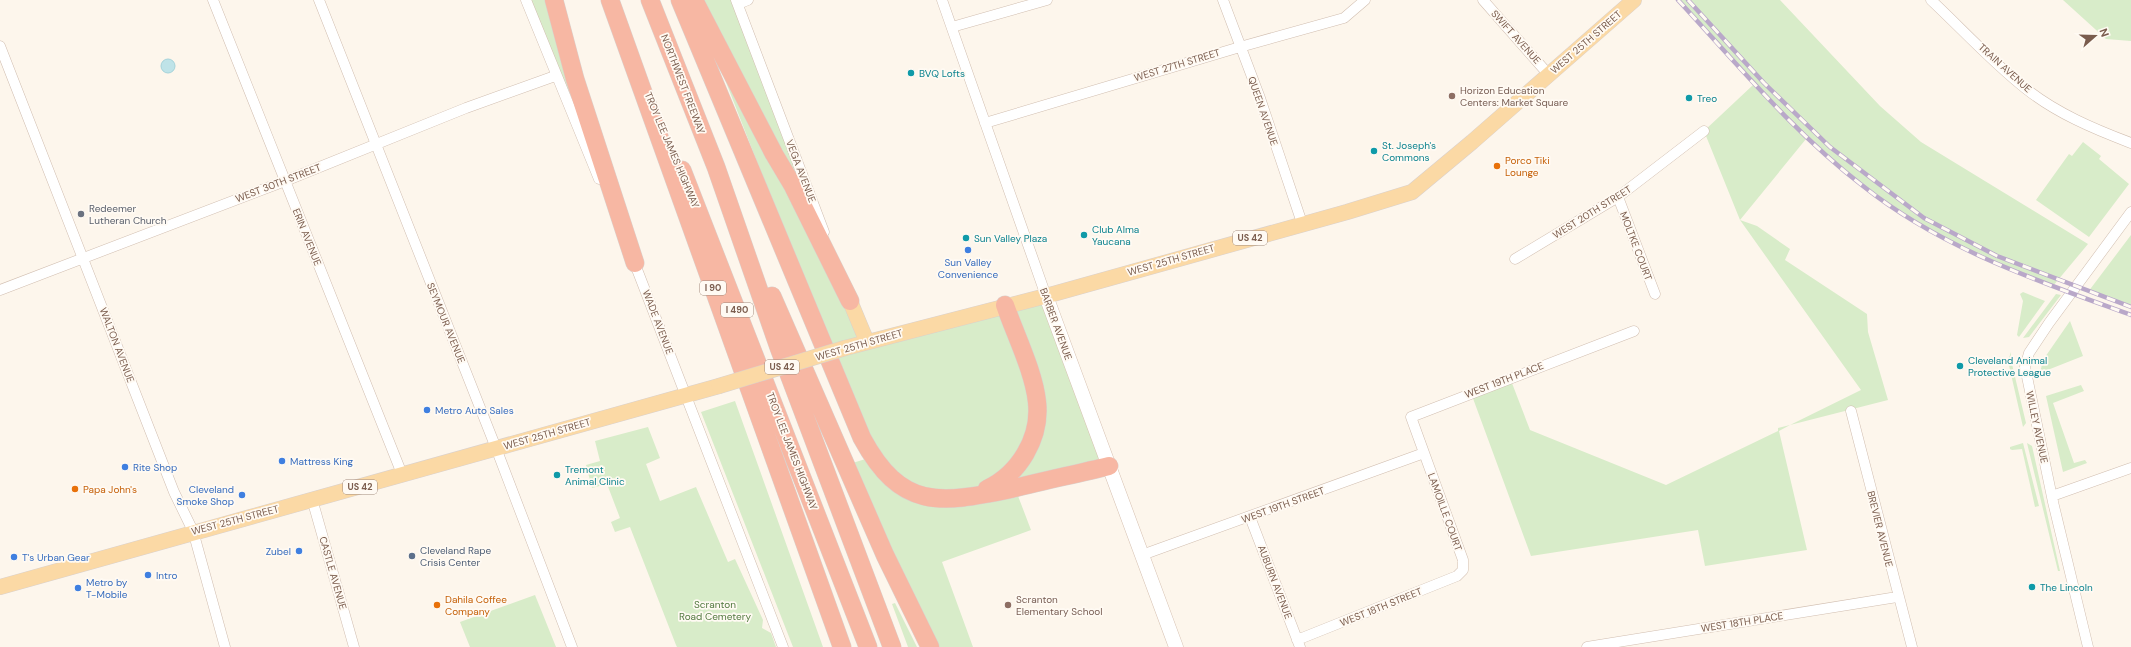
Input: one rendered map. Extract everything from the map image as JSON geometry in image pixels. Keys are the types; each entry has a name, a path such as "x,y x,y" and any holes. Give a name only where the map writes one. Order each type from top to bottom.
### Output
{"highway":[{"path":"554,0 575,79 635,263"},
{"name":"I 90","path":"610,0 632,56 677,192 797,518 842,647"},
{"name":"NORTHWEST FREEWAY","path":"650,0 716,167"},
{"path":"680,0 862,438 872,457 886,474 897,484 911,492 925,497 942,500 967,498 1109,466"},
{"path":"694,0 774,154 807,212 850,301"},
{"name":"TROY LEE JAMES HIGHWAY","path":"632,56 697,207 868,647"},
{"path":"716,167 882,548 930,647"},
{"name":"I 490","path":"716,167 779,348 892,647"},
{"path":"967,498 994,486 1009,475 1023,459 1031,442 1036,423 1037,402 1032,380 1005,305"},
{"path":"797,518 833,647"}],"main road":[{"name":"WEST 25TH STREET","path":"0,587 193,531 719,386 845,348 1005,305 1046,296 1412,192 1472,142 1634,0"},
{"name":"VEGA AVENUE","path":"850,301 867,342"}],"street":[{"name":"ERIN AVENUE","path":"213,0 402,474"},
{"name":"SEYMOUR AVENUE","path":"319,0 496,448 572,647"},
{"name":"WADE AVENUE","path":"526,0 555,76 635,263 783,647"},
{"name":"BARBER AVENUE","path":"942,0 1046,296 1176,647"},
{"path":"952,27 1047,0"},
{"name":"QUEEN AVENUE","path":"1224,0 1260,98 1302,223"},
{"name":"WEST 27TH STREET","path":"985,123 1240,47 1344,18 1365,0"},
{"name":"SWIFT AVENUE","path":"1483,0 1549,75"},
{"name":"TRAIN AVENUE","path":"1932,0 2025,88 2067,115 2097,130 2131,143"},
{"name":"VEGA AVENUE","path":"741,1 850,301"},
{"name":"WALTON AVENUE","path":"0,46 174,492 193,531 225,647"},
{"name":"WEST 30TH STREET","path":"0,290 285,181 375,144 555,76"},
{"name":"WEST 20TH STREET","path":"1515,259 1618,198 1704,131"},
{"name":"MOLTKE COURT","path":"1618,198 1655,294"},
{"name":"WILLEY AVENUE","path":"2088,647 2052,496 2026,377 2026,360 2049,323 2131,212"},
{"name":"WEST 19TH PLACE","path":"1424,453 1411,417 1634,331"},
{"name":"BREVIER AVENUE","path":"1851,411 1897,597 1912,647"},
{"name":"WEST 19TH STREET","path":"1142,556 1424,453"},
{"name":"LAMOILLE COURT","path":"1424,453 1463,560 1463,570"},
{"path":"2052,496 2131,468"},
{"name":"CASTLE AVENUE","path":"312,499 354,647"},
{"name":"AUBURN AVENUE","path":"1250,517 1299,644"},
{"name":"WEST 18TH STREET","path":"1299,644 1457,576 1463,570"},
{"name":"WEST 18TH PLACE","path":"1587,647 1897,597"}],"green space":[{"path":"526,0 554,0 635,263"},
{"path":"694,0 736,0 867,342 1046,296 1109,466 1015,488 1031,530 942,562 973,647 930,647 846,465 872,457"},
{"path":"1676,0 1780,0 1880,106 1921,142 2088,244 2053,286 1979,257 1925,228 1863,187 1806,139 1740,220 1704,131 1753,85"},
{"path":"2063,0 2131,0 2131,41 2106,39"},
{"path":"2083,142 2101,156 2099,159 2129,184 2089,237 2036,200 2069,154 2072,156"},
{"path":"1740,220 1757,226 1790,249 1785,260 1867,314 1868,332 1888,400 1790,425 1861,390"},
{"path":"2131,235 2131,307 2088,292"},
{"path":"2023,292 2045,301 2019,337 2017,335 2023,301 2020,294"},
{"path":"2056,294 2061,295 2029,337 2023,338"},
{"path":"2070,321 2083,356 2040,373 2043,360"},
{"path":"2011,352 2011,360 2026,423 2023,427 2008,361"},
{"path":"1510,378 1530,430 1666,485 1778,431 1778,428 1790,425 1779,431 1807,550 1705,566 1698,530 1531,556 1471,393"},
{"path":"2081,385 2084,391 2053,403 2074,463 2085,460 2087,463 2063,472 2046,396"},
{"path":"735,401 823,647 793,647 701,412"},
{"name":"Scranton Road Cemetery","path":"648,427 660,458 646,464 660,501 696,487 728,562 735,559 763,620 762,628 771,633 776,647 677,647 630,527 615,532 611,522 620,518 607,484 592,488 586,465 600,461 595,441"},
{"path":"2023,443 2039,506 2035,507 2022,449 2010,449 2010,447"},
{"path":"2027,443 2032,446 2060,571 2058,571"},
{"path":"535,595 556,647 470,647 460,622"},
{"path":"895,603 917,647 908,647 892,604"}],"water":[{"path":"168,59 173,61 175,66 173,71 168,73 163,71 161,66 163,61"}],"railway":[{"path":"1678,0 1744,73 1813,144 1863,186 1893,208 1958,246 2026,276 2131,315"},
{"path":"1688,0 1764,83 1830,147 1924,218 1997,256 2131,307"}],"place":[{"name":"BVQ Lofts","path":"911,73"},
{"name":"Horizon Education Centers: Market Square","path":"1452,96"},
{"name":"Treo","path":"1689,98"},
{"name":"St. Joseph's Commons","path":"1374,151"},
{"name":"Porco Tiki Lounge","path":"1497,166"},
{"name":"Redeemer Lutheran Church","path":"81,214"},
{"name":"Club Alma Yaucana","path":"1084,235"},
{"name":"Sun Valley Plaza","path":"966,238"},
{"name":"Sun Valley Convenience","path":"968,250"},
{"name":"Cleveland Animal Protective League","path":"1960,366"},
{"name":"Metro Auto Sales","path":"427,410"},
{"name":"Mattress King","path":"282,461"},
{"name":"Rite Shop","path":"125,467"},
{"name":"Tremont Animal Clinic","path":"557,475"},
{"name":"Papa John's","path":"75,489"},
{"name":"Cleveland Smoke Shop","path":"242,495"},
{"name":"Zubel","path":"299,551"},
{"name":"Cleveland Rape Crisis Center","path":"412,556"},
{"name":"T's Urban Gear","path":"14,557"},
{"name":"Intro","path":"148,575"},
{"name":"The Lincoln","path":"2032,587"},
{"name":"Metro by T-Mobile","path":"78,588"},
{"name":"Dahila Coffee Company","path":"437,605"},
{"name":"Scranton Elementary School","path":"1008,605"}]}
